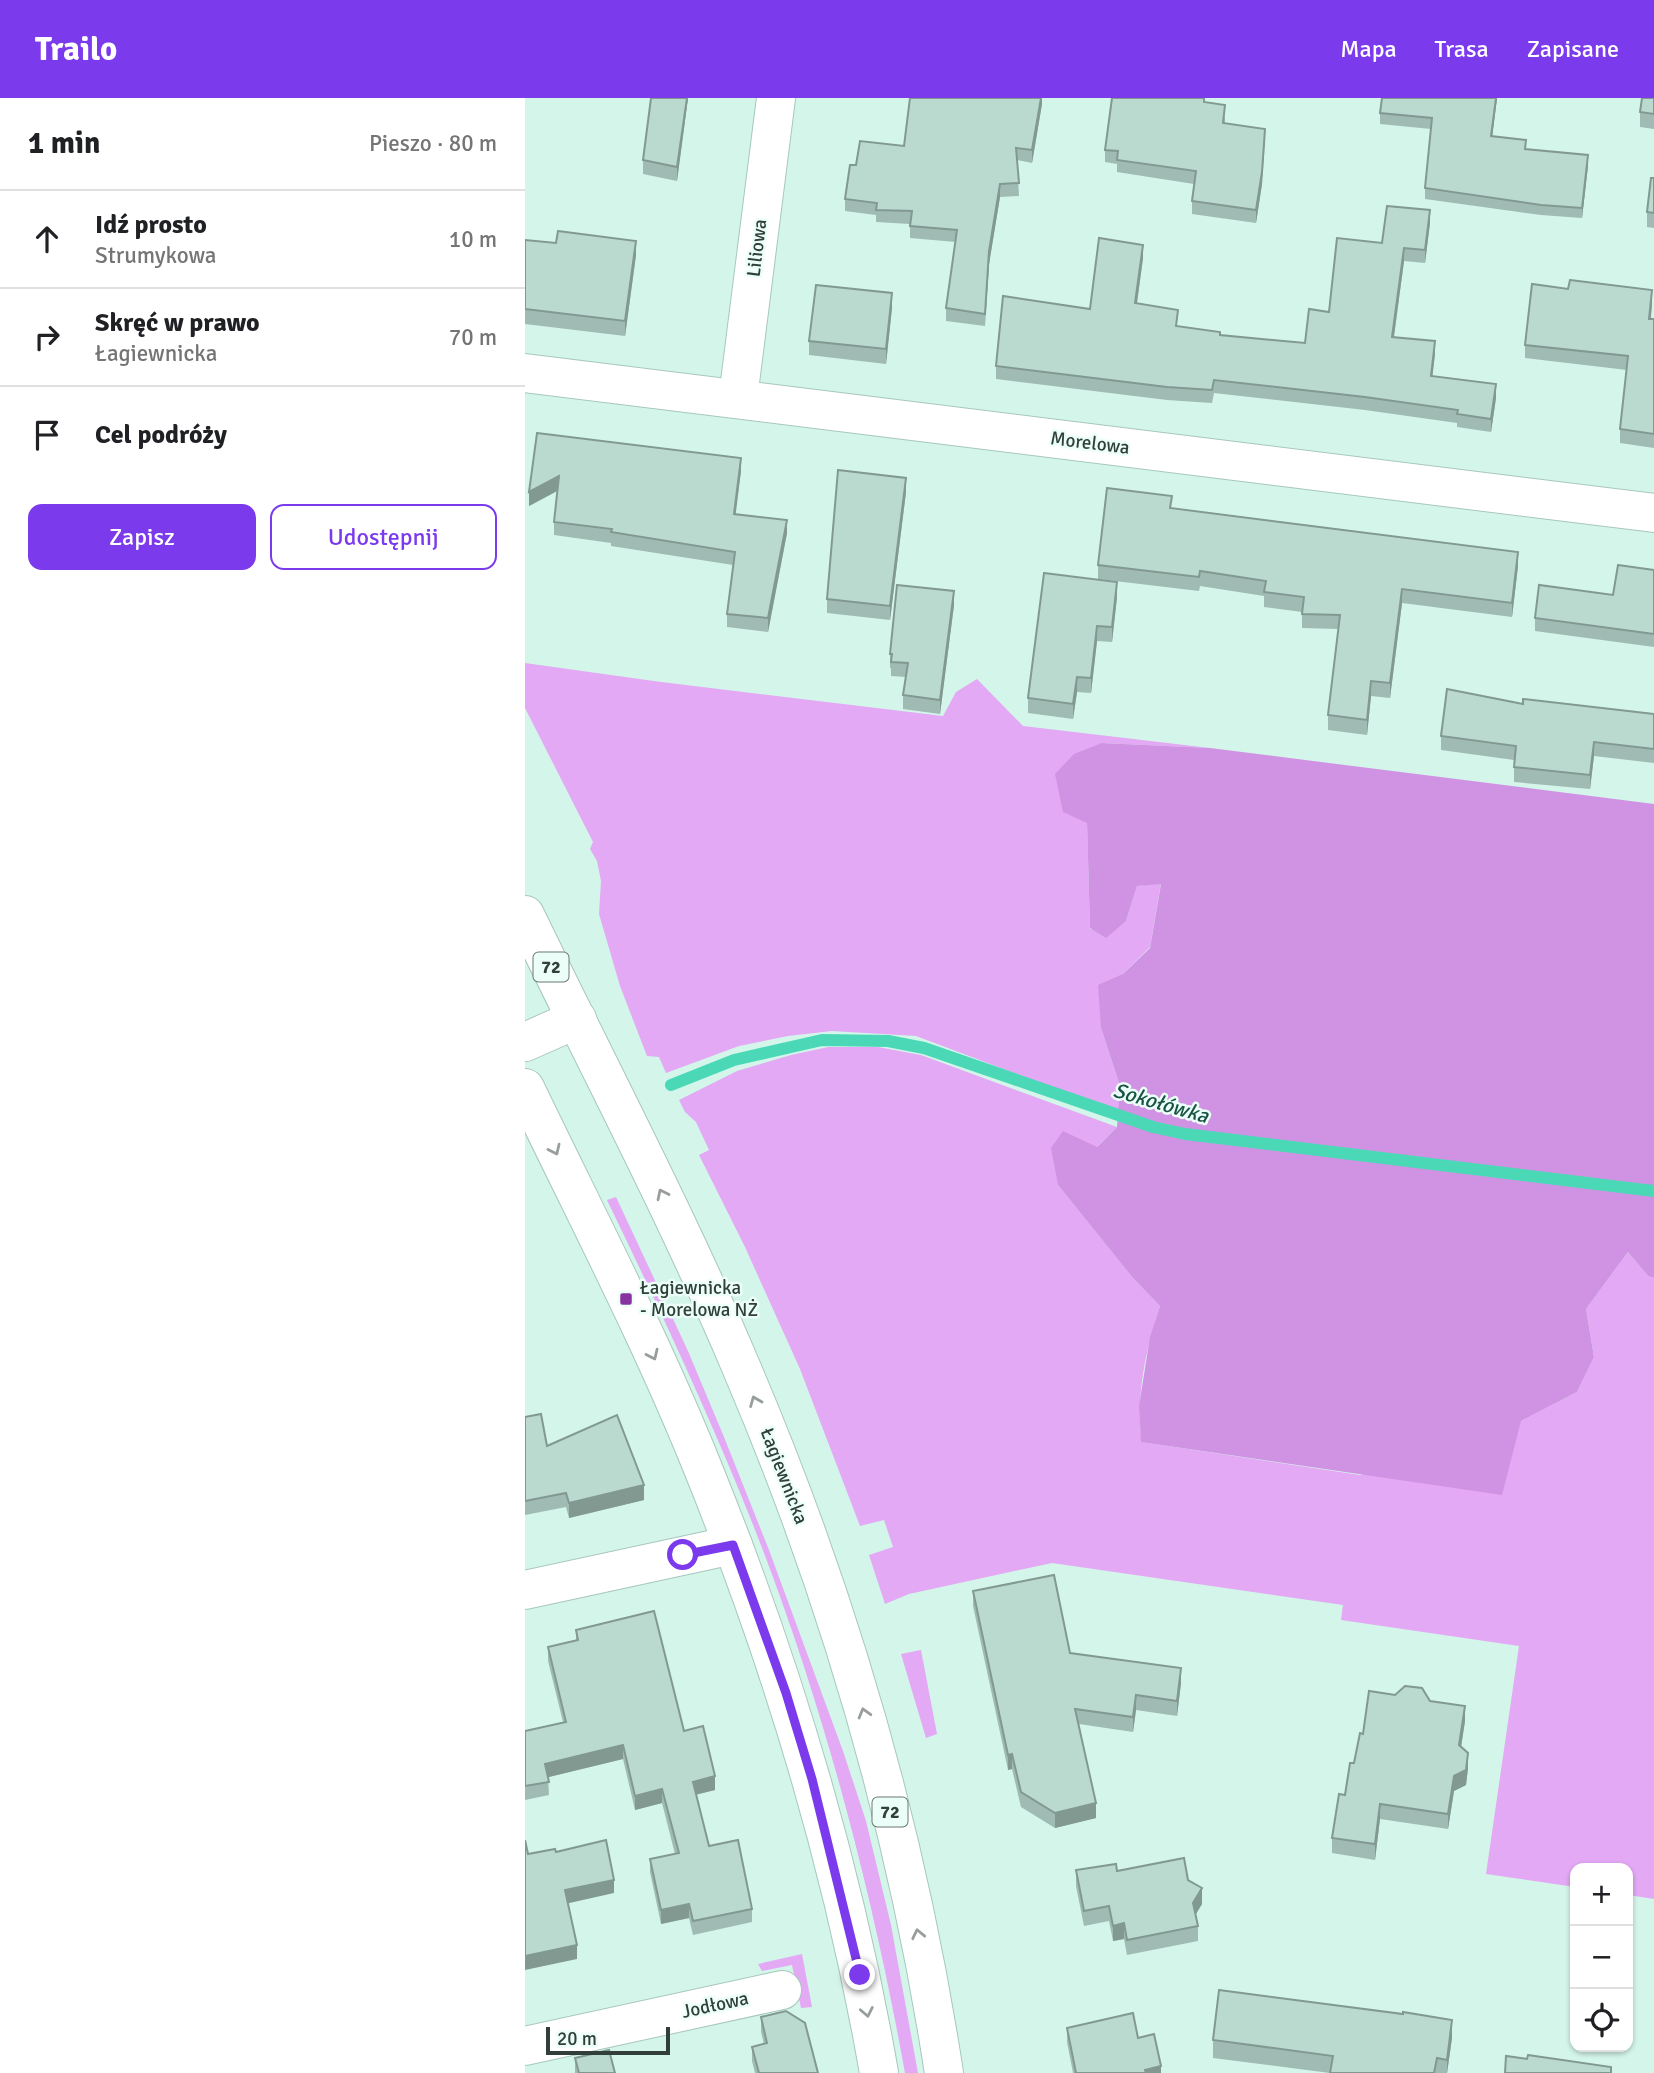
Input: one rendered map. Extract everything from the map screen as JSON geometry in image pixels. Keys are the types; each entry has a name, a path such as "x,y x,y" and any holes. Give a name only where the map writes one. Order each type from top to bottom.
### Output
{"main road":[{"name":"Liliowa","path":"738,398 776,98"},
{"name":"Morelowa","path":"525,373 1654,513"},
{"name":"Łagiewnicka","path":"525,915 664,1198 731,1345 781,1465 814,1556 838,1624 880,1770 906,1874 944,2073"},
{"path":"525,1042 577,1019"},
{"path":"525,1088 670,1391 733,1545 786,1693 812,1779 860,1975 879,2073"},
{"path":"525,1590 733,1545"},
{"name":"Jodłowa","path":"525,2046 782,1990"}],"shaded area":[{"path":"525,663 943,716 956,692 977,679 1023,726 1210,748 1102,743 1087,822 1090,929 1126,921 1137,886 1161,883 1150,947 1123,974 1101,1028 1120,1086 1119,1110 916,1036 832,1031 788,1036 739,1046 666,1073 659,1057 647,1056 620,986 599,914 601,881 597,861 590,849 593,842 525,708"},
{"path":"1102,743 1210,748 1654,804 1654,1278 1648,1276 1628,1252 1586,1309 1594,1357 1577,1392 1521,1421 1502,1495 1141,1442 1139,1406 1150,1337 1160,1306 1132,1277 1058,1185 1051,1148 1063,1131 1097,1147 1117,1127 1120,1086 1101,1028 1098,985 1123,974 1150,948 1161,884 1137,886 1126,921 1106,938 1090,928 1087,823 1063,812 1055,774 1074,754"},
{"path":"828,1047 878,1047 921,1055 1117,1127 1058,1185 1132,1277 1160,1306 1143,1373 1140,1408 1142,1442 1360,1475 1521,1421 1577,1392 1594,1357 1586,1309 1628,1252 1648,1276 1654,1278 1654,1899 1633,1896 1633,1863 1570,1863 1570,1886 1486,1874 1519,1646 1341,1620 1343,1605 1052,1563 909,1594 885,1604 869,1555 893,1547 884,1520 860,1526 800,1369 745,1247 699,1155 709,1150 696,1122 685,1112 679,1100 737,1071"},
{"path":"616,1197 688,1351 724,1437 843,1751 866,1821 891,1925 918,2073 905,2073 847,1810 787,1617 709,1419 607,1200"},
{"path":"921,1650 937,1734 926,1738 901,1654"},
{"path":"802,1954 812,2007 801,2008 792,1965 762,1971 758,1964"}],"building":[{"path":"651,98 687,98 677,167 643,160"},
{"path":"910,98 1041,98 1032,150 1016,148 1019,183 1000,184 989,251 985,314 946,308 957,230 910,226 912,211 876,210 877,203 845,199 850,165 856,165 860,141 904,146"},
{"path":"1112,98 1204,98 1204,102 1225,105 1223,123 1265,129 1256,210 1192,201 1196,171 1117,160 1118,151 1105,150"},
{"path":"1382,98 1496,98 1491,136 1526,140 1525,149 1588,155 1582,208 1541,205 1425,188 1432,118 1380,113"},
{"path":"1642,98 1654,98 1654,114 1640,112"},
{"path":"1651,178 1654,178 1654,213 1647,212"},
{"path":"1387,206 1430,210 1425,250 1404,248 1392,337 1435,341 1431,376 1496,384 1491,419 1457,414 1458,410 1214,380 1212,390 996,366 1003,296 1090,309 1099,238 1143,245 1135,303 1178,310 1176,326 1220,332 1220,335 1305,343 1309,309 1329,312 1337,238 1382,243"},
{"path":"558,231 636,241 625,321 525,309 525,240 556,243"},
{"path":"1570,280 1652,290 1649,319 1654,319 1654,434 1620,429 1628,356 1525,345 1532,284 1568,289"},
{"path":"816,285 892,293 886,349 809,341"},
{"path":"537,433 741,458 734,514 787,520 768,618 727,614 735,552 611,532 612,529 554,522 559,476 529,492"},
{"path":"838,470 906,478 890,606 827,599"},
{"path":"1107,488 1172,496 1170,508 1518,552 1512,603 1402,589 1390,683 1371,681 1367,720 1328,715 1340,615 1302,614 1304,597 1264,592 1266,581 1200,571 1199,577 1098,565"},
{"path":"1618,565 1654,570 1654,634 1535,618 1539,585 1613,595"},
{"path":"1044,573 1117,582 1112,627 1097,626 1091,678 1077,677 1073,704 1028,698"},
{"path":"897,585 954,591 940,700 903,695 908,663 891,662 890,654"},
{"path":"1447,689 1523,704 1523,699 1654,714 1654,749 1594,742 1590,775 1514,767 1516,746 1441,736"},
{"path":"541,1414 547,1446 617,1415 644,1485 569,1503 566,1493 525,1501 525,1417"},
{"path":"1054,1575 1070,1653 1181,1668 1177,1701 1136,1695 1133,1717 1075,1709 1096,1803 1055,1813 1021,1792 1012,1754 1008,1755 973,1591"},
{"path":"654,1611 684,1731 703,1726 715,1776 693,1782 709,1846 738,1840 752,1909 693,1921 689,1904 661,1910 650,1859 679,1853 662,1789 635,1796 623,1745 545,1764 549,1782 525,1786 525,1731 566,1722 548,1647 578,1640 576,1630"},
{"path":"1405,1686 1422,1688 1430,1701 1465,1706 1459,1745 1468,1753 1466,1770 1454,1776 1448,1814 1380,1804 1375,1844 1332,1838 1339,1794 1345,1795 1350,1763 1354,1763 1360,1733 1363,1734 1369,1691 1395,1695"},
{"path":"525,1840 528,1854 555,1849 556,1852 606,1840 614,1880 565,1890 577,1945 525,1956"},
{"path":"1184,1858 1188,1880 1202,1888 1193,1903 1198,1926 1127,1940 1124,1923 1113,1926 1109,1906 1084,1911 1076,1870 1116,1864 1117,1871"},
{"path":"1219,1990 1452,2020 1447,2060 1437,2058 1434,2073 1330,2073 1333,2056 1213,2040"},
{"path":"786,2011 805,2023 818,2073 759,2073 752,2047 767,2043 761,2017"},
{"path":"1133,2013 1138,2038 1154,2034 1161,2066 1145,2070 1146,2073 1076,2073 1067,2028"},
{"path":"609,2050 615,2073 579,2073 575,2058"},
{"path":"1528,2055 1611,2067 1611,2073 1505,2073 1506,2056 1527,2059"}],"waterway":[{"name":"Sokołówka","path":"671,1085 734,1060 822,1040 888,1041 924,1048 1153,1127 1185,1134 1654,1191"}],"place":[{"name":"Łagiewnicka - Morelowa NŻ","path":"626,1299"}],"route":[{"path":"683,1555 733,1545 786,1693 812,1779 860,1975"}]}
